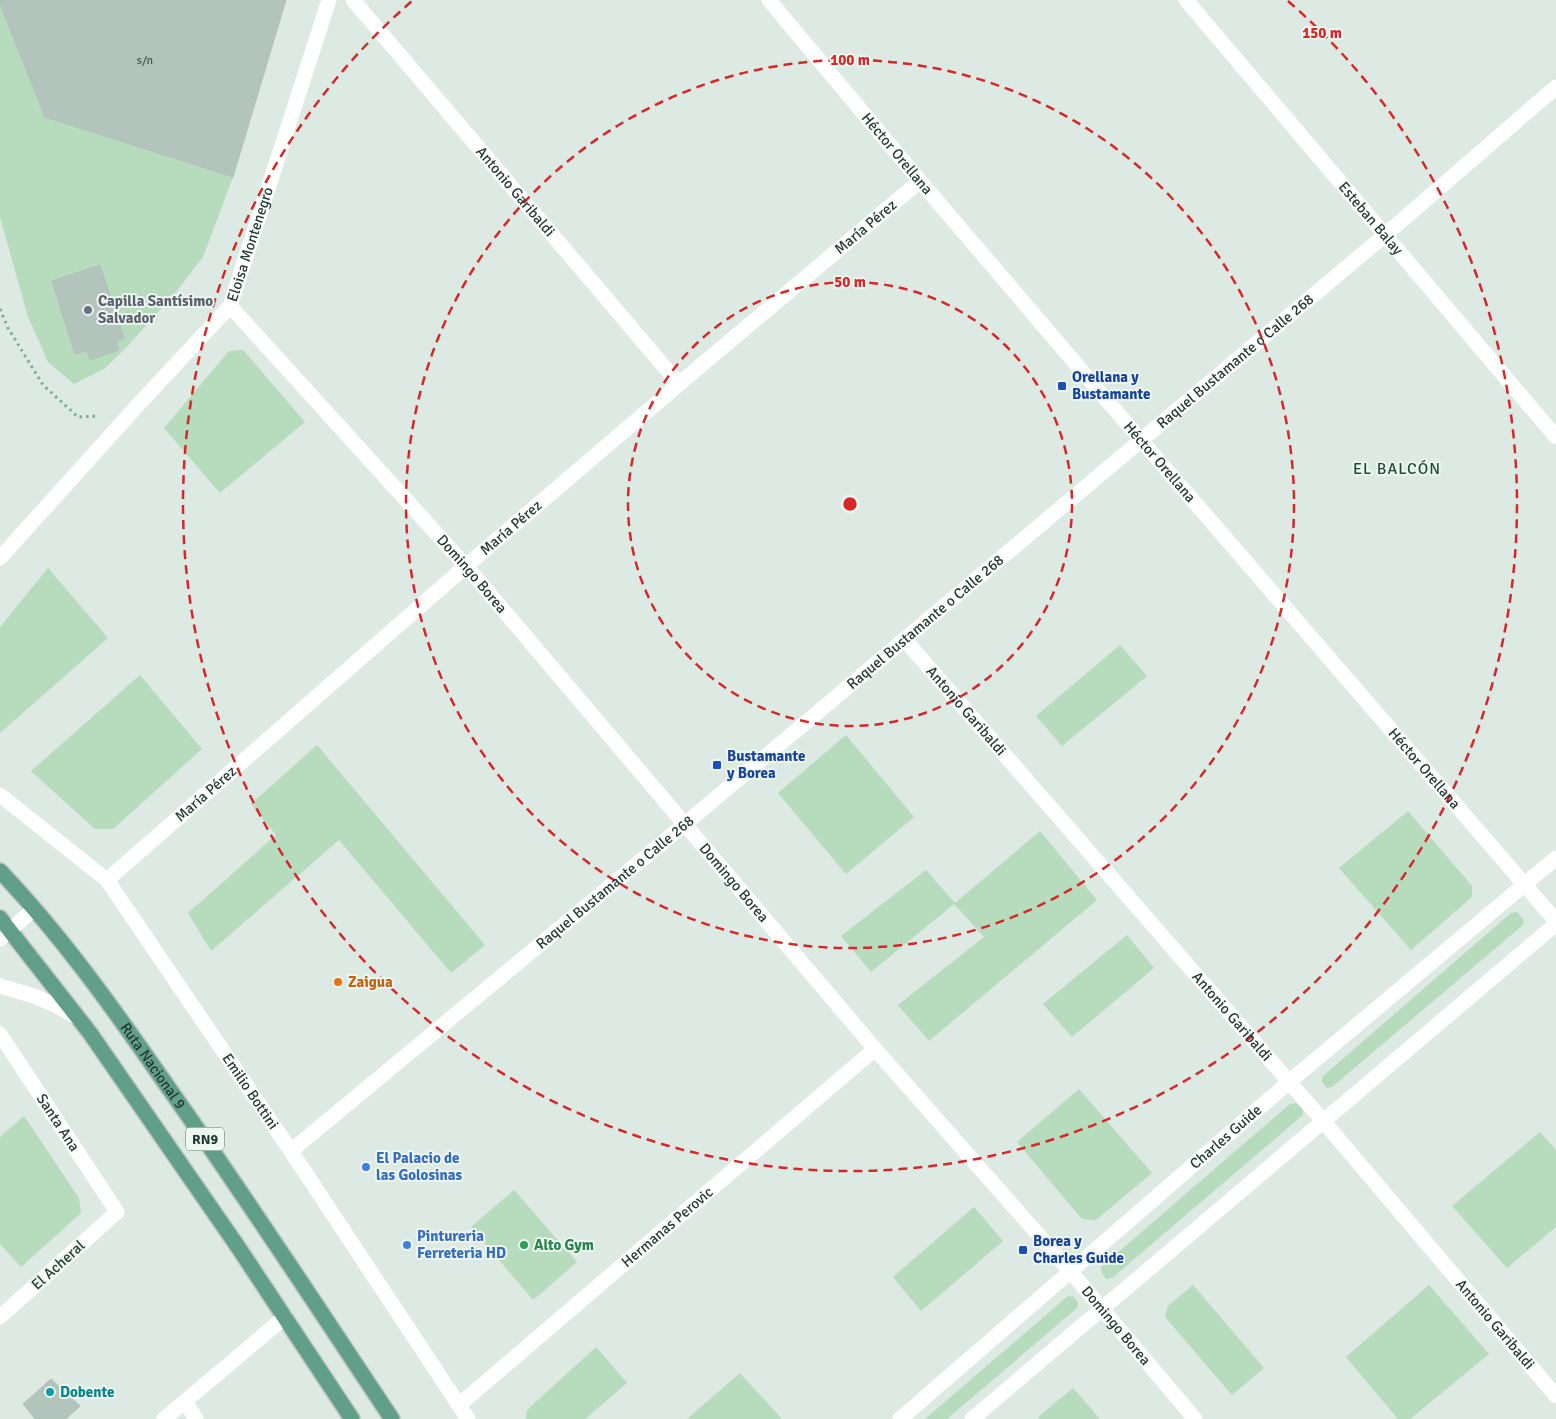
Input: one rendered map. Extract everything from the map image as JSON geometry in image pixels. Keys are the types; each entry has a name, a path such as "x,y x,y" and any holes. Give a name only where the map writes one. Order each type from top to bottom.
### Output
{"main road":[{"name":"Ruta Nacional 9","path":"0,871 34,909 118,1015 236,1184 392,1419"},
{"name":"RN9","path":"0,918 5,935 78,1018 140,1106 285,1317 352,1419"}],"street":[{"name":"Eloisa Montenegro","path":"0,558 5,544 230,306 329,0"},
{"name":"Antonio Garibaldi","path":"353,0 679,384"},
{"name":"Héctor Orellana","path":"769,0 1140,439 1556,922"},
{"name":"Esteban Balay","path":"1186,0 1556,437"},
{"name":"Raquel Bustamante o Calle 268","path":"291,1151 685,824 1385,234 1556,87"},
{"name":"María Pérez","path":"107,880 466,566 920,181"},
{"name":"Domingo Borea","path":"230,306 466,566 875,1049 1071,1272 1195,1419"},
{"name":"Antonio Garibaldi","path":"904,639 1324,1122 1556,1396"},
{"name":"Emilio Bottini","path":"0,795 107,880 291,1151 468,1419"},
{"name":"Charles Guide","path":"900,1419 1289,1082 1556,858"},
{"path":"5,935 34,909"},
{"path":"972,1419 1101,1308 1324,1122 1556,922"},
{"path":"0,986 34,996 78,1018"},
{"name":"Santa Ana","path":"0,1034 117,1212"},
{"name":"Hermanas Perovic","path":"458,1405 875,1049"},
{"name":"El Acheral","path":"0,1317 117,1212"},
{"path":"164,1419 285,1317"},
{"path":"185,1401 196,1419"}],"path":[{"path":"0,309 8,328 43,385 78,417 127,414 138,405"}],"green space":[{"path":"0,4 45,117 233,177 203,257 176,292 126,348 104,369 74,384 48,362 28,317 0,217"},
{"path":"243,350 305,422 220,493 164,428 229,351"},
{"path":"48,568 108,638 0,733 0,627"},
{"path":"1120,645 1147,676 1062,746 1036,716"},
{"path":"140,675 202,749 113,829 95,829 31,771"},
{"path":"846,735 914,817 846,874 778,793"},
{"path":"317,745 485,945 451,973 339,840 211,951 188,913 276,835 251,804"},
{"path":"1408,811 1472,886 1472,897 1411,950 1339,868"},
{"path":"1040,831 1097,900 929,1041 898,1005 984,937 954,904 871,972 841,936 926,870 955,903"},
{"path":"1517,912 1524,920 1523,925 1332,1087 1327,1088 1322,1082 1322,1077 1511,913"},
{"path":"1127,935 1154,968 1072,1037 1043,1004"},
{"path":"1079,1089 1152,1173 1096,1220 1082,1219 1017,1142"},
{"path":"1296,1103 1303,1110 1303,1115 1112,1278 1106,1279 1101,1267 1290,1104"},
{"path":"24,1116 79,1198 81,1213 21,1267 0,1244 0,1137"},
{"path":"1540,1132 1556,1150 1556,1227 1507,1268 1452,1206"},
{"name":"Alto Gym","path":"514,1190 577,1262 533,1300 471,1227"},
{"path":"974,1207 1003,1241 921,1311 893,1277"},
{"path":"1193,1285 1264,1368 1232,1395 1165,1317 1168,1306"},
{"path":"1429,1285 1489,1354 1410,1419 1398,1419 1346,1357"},
{"path":"1068,1296 1074,1297 1078,1303 1077,1308 947,1419 925,1419"},
{"path":"596,1347 627,1383 585,1419 526,1419 527,1410"},
{"path":"740,1373 782,1419 687,1419"},
{"path":"1073,1388 1100,1419 1040,1419 1038,1417"}],"building":[{"path":"0,0 286,0 233,177 45,117"},
{"name":"Capilla Santísimo Salvador","path":"100,265 124,338 116,341 119,350 90,360 87,351 75,354 52,281"},
{"name":"Dobente","path":"51,1379 80,1406 66,1419 35,1419 23,1404"}],"place":[{"name":"Capilla Santísimo Salvador","path":"88,310"},
{"name":"Orellana y Bustamante","path":"1062,386"},
{"name":"Bustamante y Borea","path":"717,765"},
{"name":"Zaigua","path":"338,982"},
{"name":"El Palacio de las Golosinas","path":"366,1167"},
{"name":"Pintureria Ferreteria HD","path":"407,1245"},
{"name":"Alto Gym","path":"524,1245"},
{"name":"Borea y Charles Guide","path":"1023,1250"},
{"name":"Dobente","path":"50,1392"}],"district":[{"name":"EL BALCÓN","path":"1397,469"}]}
